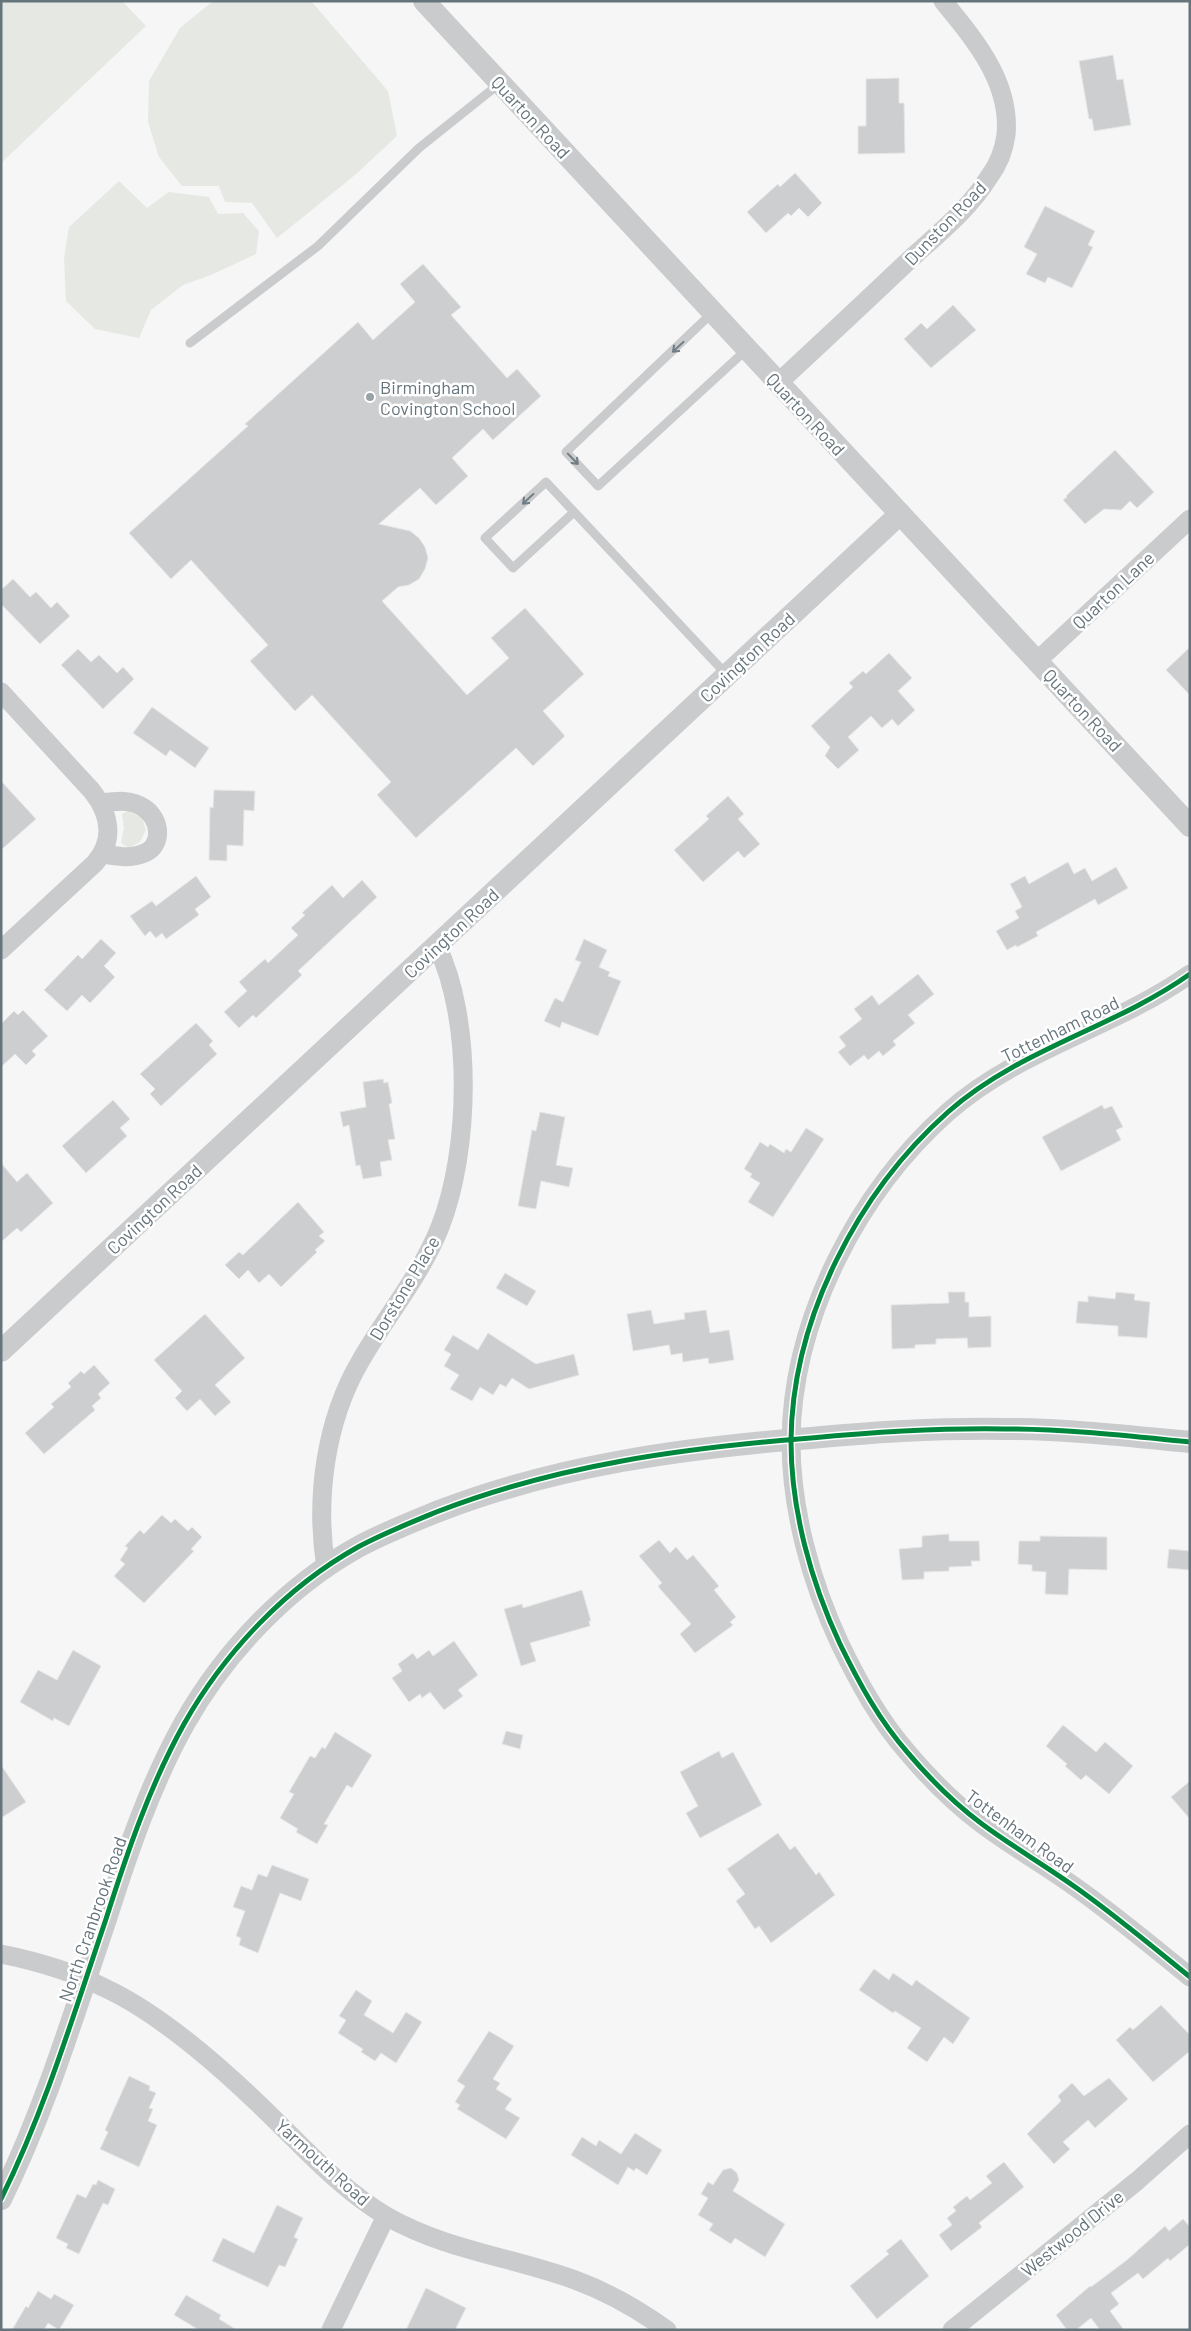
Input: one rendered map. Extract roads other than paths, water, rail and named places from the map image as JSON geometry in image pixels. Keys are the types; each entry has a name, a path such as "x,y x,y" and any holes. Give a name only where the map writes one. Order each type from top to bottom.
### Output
{"street":[{"name":"Quarton Road","path":"424,1 1190,826"},
{"name":"Dunston Road","path":"778,383 939,234 989,178 998,162 1006,134 1004,112 994,72 983,54 943,1"},
{"name":"Covington Road","path":"1,1351 900,514"},
{"name":"Quarton Lane","path":"1037,661 1190,519"},
{"path":"1,692 102,803 109,831 103,854 1,950"},
{"path":"102,803 130,802 143,807 151,814 158,829 158,837 152,847 144,854 122,857 103,854"},
{"name":"Dorstone Place","path":"326,1568 321,1522 325,1467 333,1430 360,1361 413,1281 441,1226 456,1169 464,1105 460,1034 453,987 447,967 436,946"},
{"name":"Tottenham Road","path":"1190,974 1122,1014 1033,1055 992,1079 948,1112 910,1150 881,1186 852,1231 821,1293 795,1386 791,1439 799,1520 819,1592 856,1677 869,1701 890,1730 914,1760 968,1813 1079,1890 1190,1977"},
{"name":"North Cranbrook Road","path":"1,2199 34,2126 138,1826 165,1762 184,1724 222,1667 246,1639 288,1597 326,1568 357,1548 401,1526 461,1503 526,1483 646,1456 791,1439 932,1429 1007,1429 1190,1442"},
{"name":"Yarmouth Road","path":"1,1954 42,1965 85,1980 106,1988 134,2004 178,2034 237,2084 330,2174 386,2216 415,2231 454,2246 575,2280 630,2306 667,2330"},
{"name":"Westwood Drive","path":"952,2330 1137,2181 1190,2134"},
{"path":"331,2330 386,2216"}],"lane":[{"path":"190,343 318,246 419,148 500,84"},
{"path":"713,313 566,452 598,486 746,350"},
{"path":"574,512 513,568 485,538 546,482 727,675"}],"place":[{"name":"Birmingham Covington School","path":"370,397"}]}
